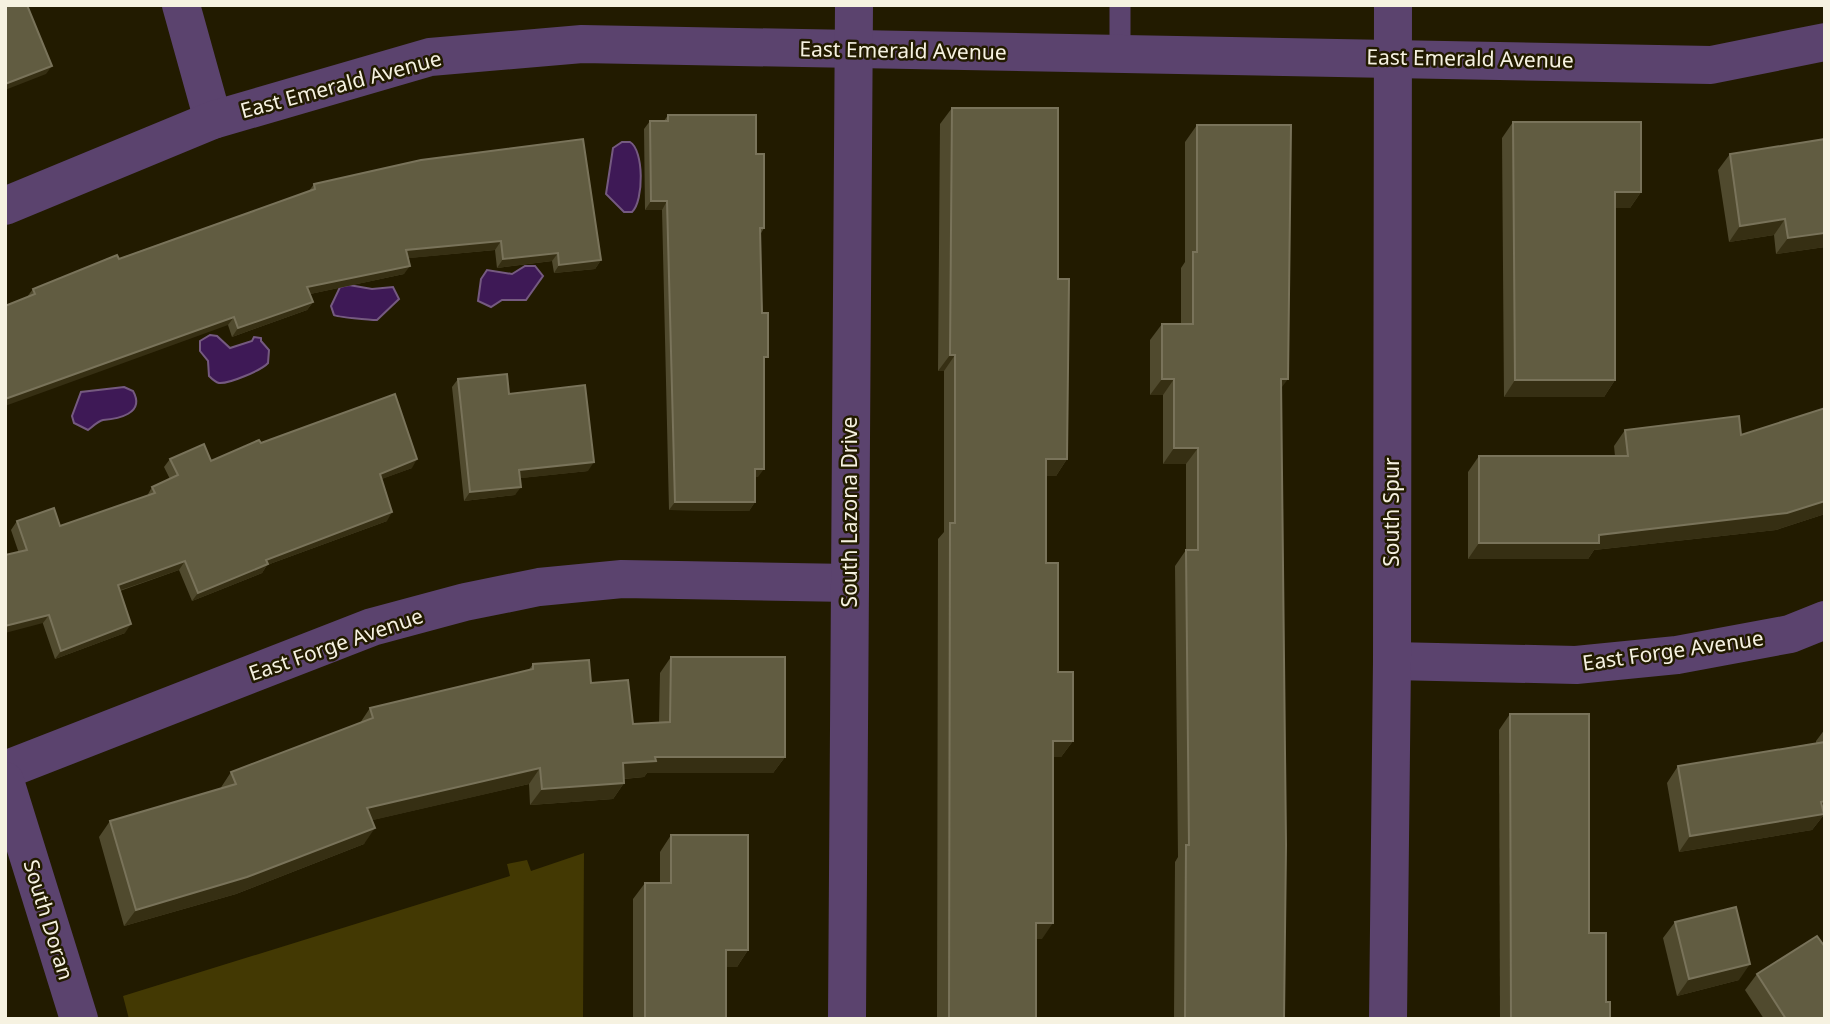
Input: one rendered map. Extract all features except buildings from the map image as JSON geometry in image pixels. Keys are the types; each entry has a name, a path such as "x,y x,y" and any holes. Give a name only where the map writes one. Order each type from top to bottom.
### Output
{"street":[{"path":"181,5 213,120"},
{"name":"South Lazona Drive","path":"847,1019 854,5"},
{"name":"South Spur","path":"1388,1019 1392,661 1393,5"},
{"name":"East Emerald Avenue","path":"5,206 213,120 430,57 582,44 1711,65 1825,42"},
{"name":"East Forge Avenue","path":"5,770 372,627 465,602 539,587 622,579 850,583"},
{"name":"East Forge Avenue","path":"1392,661 1576,665 1677,655 1790,634 1825,620"},
{"name":"South Doran","path":"5,781 79,1019"}],"lane":[{"path":"1120,54 1121,5"}],"shaded area":[{"path":"622,142 630,142 635,147 640,165 639,198 632,212 624,212 606,194 613,148"},
{"path":"525,266 535,266 543,276 526,300 502,300 491,307 478,301 481,279 487,270 512,274"},
{"path":"349,285 372,289 393,287 399,299 377,320 334,315 331,306 340,287"},
{"path":"210,335 217,336 230,348 252,341 254,337 261,338 269,350 268,363 237,379 224,383 216,382 209,376 208,361 200,351 200,341"},
{"path":"124,387 133,391 136,399 136,405 128,414 101,421 88,430 74,423 72,416 81,392"},
{"path":"584,853 583,1019 129,1019 123,996 510,876 507,864 527,860 531,871"}]}
